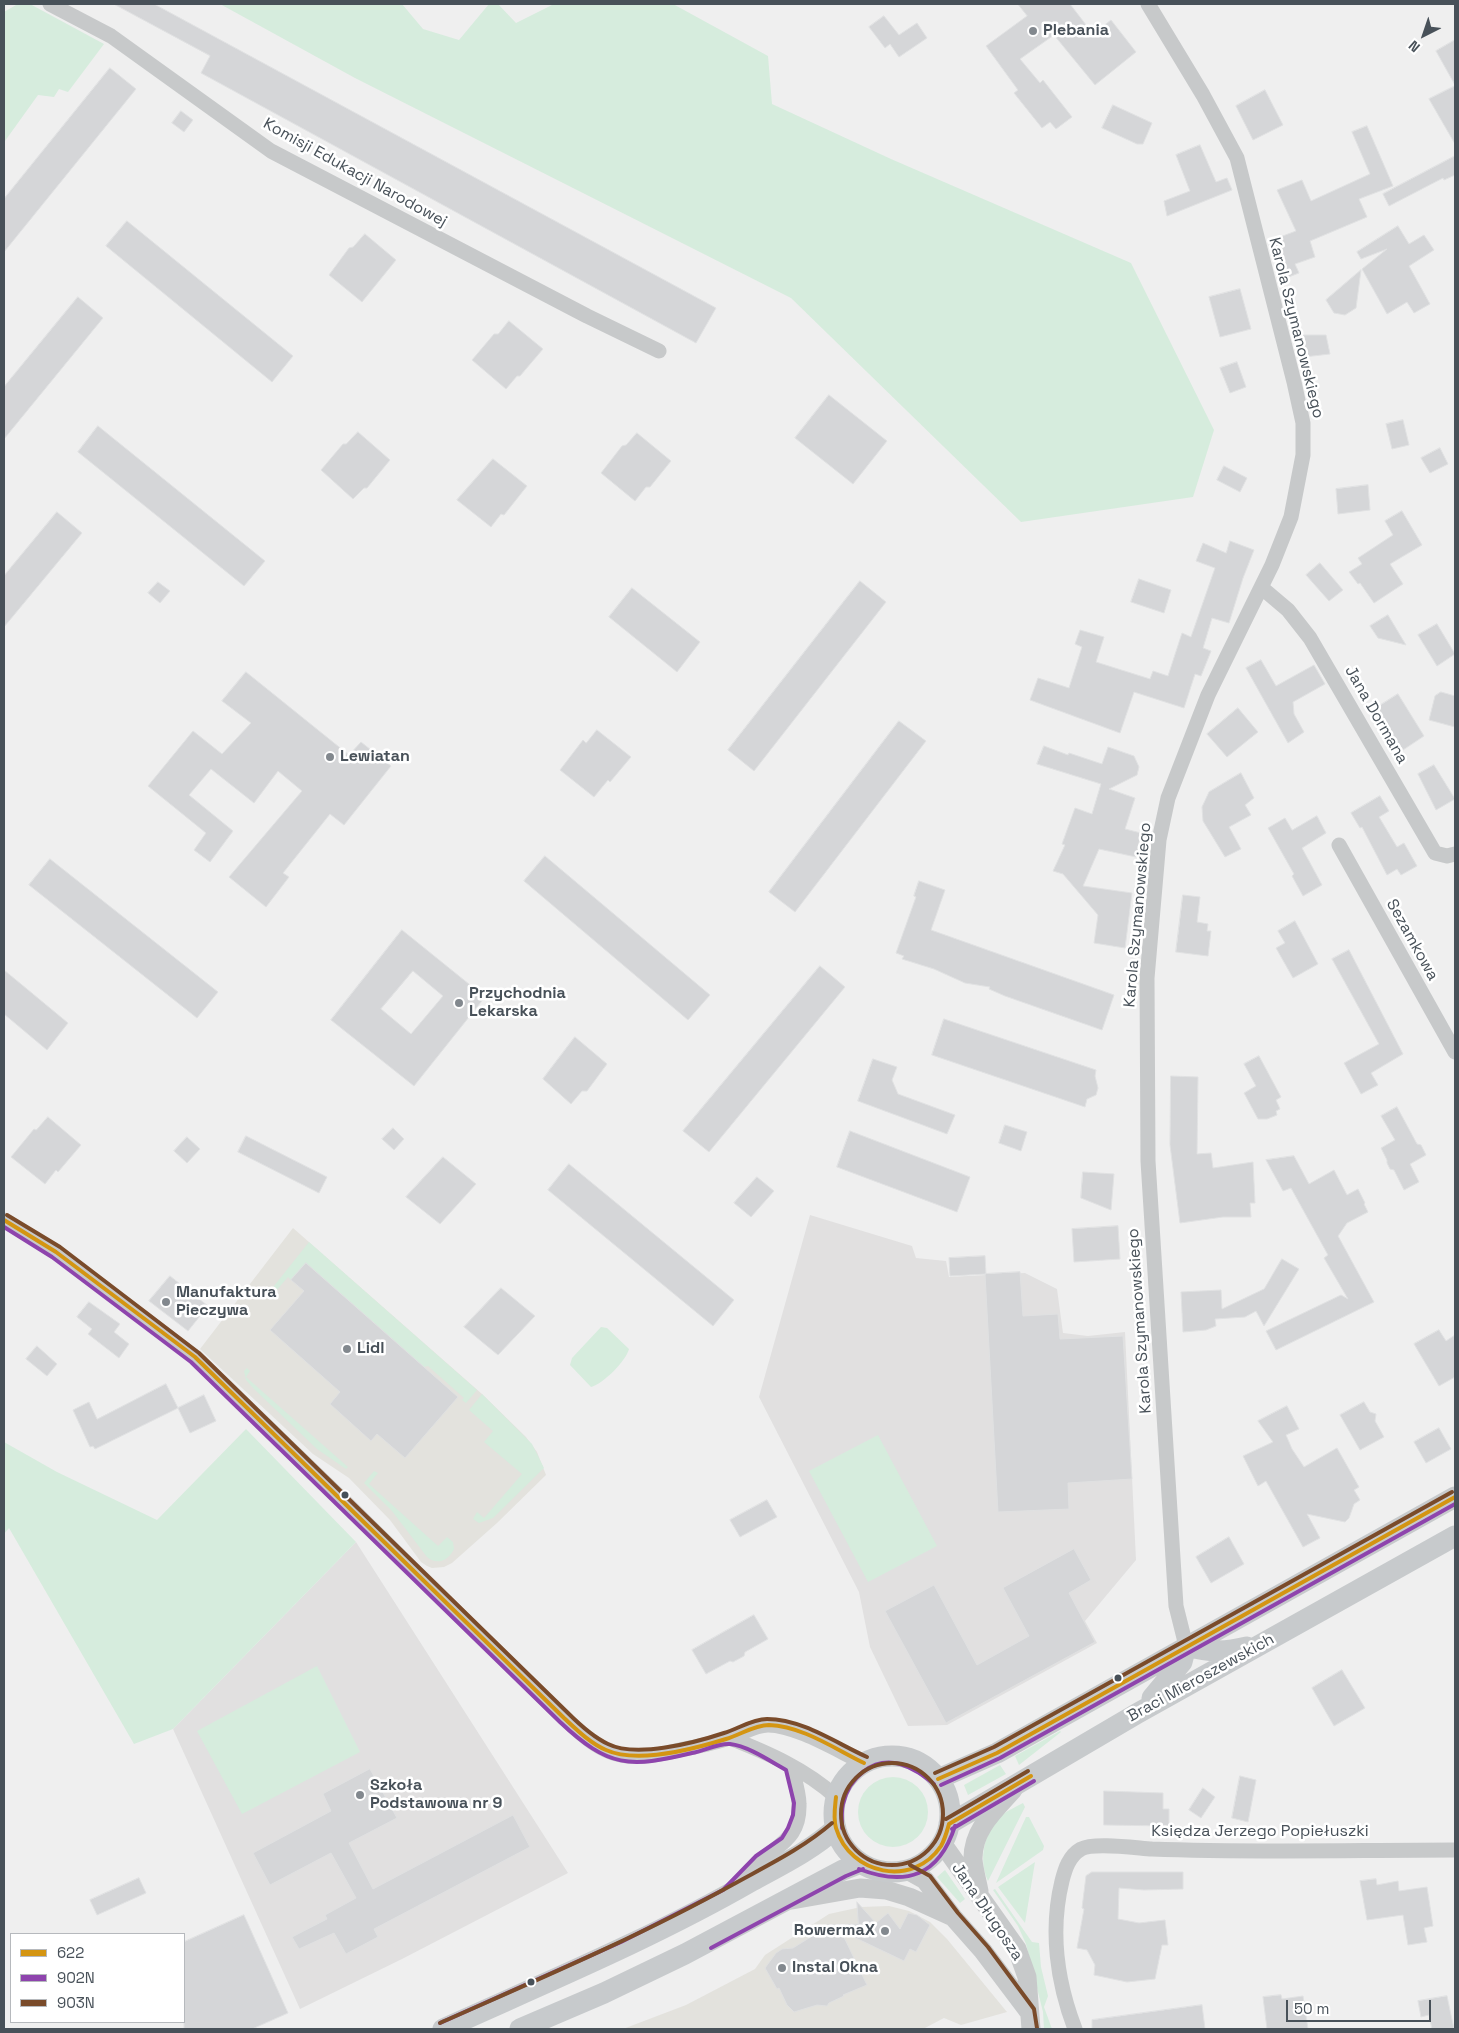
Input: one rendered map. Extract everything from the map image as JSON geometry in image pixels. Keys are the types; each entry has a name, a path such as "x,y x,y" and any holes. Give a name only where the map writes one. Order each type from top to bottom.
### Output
{"main road":[{"path":"938,1779 997,1753 1455,1497"},
{"name":"Braci Mieroszewskich","path":"946,1834 1020,1782 1138,1713 1455,1536"},
{"path":"1186,1646 1210,1652 1230,1651 1268,1641"},
{"path":"1138,1713 1167,1682 1182,1662 1186,1646"},
{"path":"895,1756 911,1760 926,1767 938,1779 948,1800 946,1834 927,1860 907,1870 891,1872 875,1870 849,1854 841,1842 836,1828 834,1812 836,1797 846,1778 864,1763 879,1757 895,1756"},
{"path":"443,2029 624,1948 727,1895 821,1841 836,1828"},
{"path":"520,2029 662,1965 843,1870 861,1863"}],"street":[{"name":"Komisji Edukacji Narodowej","path":"50,4 111,36 271,152 658,351"},
{"name":"Karola Szymanowskiego","path":"1148,4 1204,95 1237,158 1294,382 1303,423 1304,455 1292,516 1262,588 1208,695 1168,798 1159,840 1147,978 1148,1161 1176,1606 1186,1646"},
{"name":"Jana Dormana","path":"1262,588 1288,610 1310,638 1435,853 1447,856 1455,854"},
{"name":"Sezamkowa","path":"1339,844 1455,1052"},
{"path":"4,1220 56,1252 195,1357 570,1724 594,1745 608,1752 638,1758 730,1738 758,1725 783,1726 800,1732 864,1763"},
{"path":"730,1738 777,1757 821,1783 836,1797"},
{"path":"727,1895 760,1862 786,1842 794,1831 799,1816 800,1802 791,1766"},
{"path":"979,1895 973,1860 977,1836 988,1818 1020,1782"},
{"name":"Jana Długosza","path":"946,1834 952,1859 979,1895 1020,1957 1027,1977 1030,2020"},
{"name":"Księdza Jerzego Popiełuszki","path":"1075,2029 1067,2008 1060,1977 1056,1938 1057,1903 1068,1861 1081,1849 1104,1846 1204,1851 1455,1850"},
{"name":"Jana Długosza","path":"907,1870 925,1880 983,1951 1030,2020"},
{"path":"783,1901 860,1888 886,1890 909,1897 953,1916"}],"shaded area":[{"path":"810,1215 912,1246 916,1258 946,1261 949,1277 1025,1273 1057,1289 1063,1333 1088,1336 1125,1332 1136,1560 1085,1621 1097,1643 947,1725 908,1726 870,1647 859,1592 759,1397"},
{"path":"293,1228 482,1394 526,1437 537,1452 546,1475 497,1523 452,1563 444,1567 432,1568 421,1562 390,1520 349,1478 313,1454 200,1349"},
{"name":"Szkoła Podstawowa nr 9","path":"356,1542 568,1873 402,1959 300,2009 173,1729"},
{"path":"889,1906 909,1911 930,1922 947,1939 1007,2012 961,2025 944,2018 923,2029 623,2029 686,2005 755,1969 765,1955 829,1914 861,1907"}],"green space":[{"path":"30,4 104,44 68,92 59,89 54,97 38,95 5,141 4,12 16,5"},
{"path":"220,4 402,4 423,29 459,40 489,4 498,4 516,23 554,4 673,4 768,56 772,104 891,159 1131,263 1214,430 1193,497 1021,522 791,298 355,78"},
{"path":"309,1242 477,1390 466,1403 462,1400 464,1398 428,1366 424,1367 306,1263 291,1280 288,1277 269,1299 266,1296"},
{"path":"601,1327 607,1328 629,1349 623,1360 613,1371 602,1381 591,1387 570,1365 572,1358"},
{"path":"247,1368 250,1371 246,1377 348,1467 346,1469 317,1449 254,1389 246,1380 244,1371"},
{"path":"482,1394 532,1444 544,1468 493,1518 479,1523 473,1519 477,1512 484,1518 522,1474 484,1442 493,1431 469,1410"},
{"path":"246,1429 356,1542 173,1729 134,1744 9,1528 4,1534 4,1442 57,1472 157,1520"},
{"path":"878,1435 937,1546 868,1582 809,1471"},
{"path":"374,1471 378,1473 369,1484 438,1546 447,1537 453,1542 454,1549 446,1559 435,1561 427,1557 392,1511 364,1483"},
{"path":"317,1666 360,1752 242,1814 197,1731"},
{"path":"1061,1732 1019,1765 1015,1756"},
{"path":"1000,1765 1006,1774 968,1795 964,1785"},
{"path":"893,1777 906,1780 918,1787 925,1799 928,1812 925,1825 918,1837 906,1844 893,1847 880,1844 868,1837 861,1825 858,1812 861,1799 868,1787 880,1780"},
{"path":"1023,1803 1025,1807 988,1881 983,1864 987,1837 1002,1815"},
{"path":"1026,1817 1029,1817 1044,1846 1043,1850 996,1883"},
{"path":"1035,1862 1025,1923 998,1887"},
{"path":"945,1870 965,1899 960,1903 937,1877"},
{"path":"995,1889 1032,1942 1039,1943 1041,1967 1048,1996 1044,2007 1052,2029 1044,2029 1043,2012 1026,1944 1018,1926 993,1890"}],"building":[{"path":"114,4 154,4 716,308 696,343 201,73 210,56"},
{"path":"1018,4 1070,4 1093,34 1111,20 1136,52 1095,85 1054,35 1020,59 1040,83 1043,80 1072,117 1056,129 1050,122 1042,128 1014,93 1018,90 986,46 1027,16"},
{"path":"884,16 899,35 917,23 927,38 899,57 890,44 885,48 869,27"},
{"path":"1455,40 1455,85 1436,51"},
{"path":"110,68 136,89 4,252 4,199"},
{"path":"1455,86 1455,144 1429,99"},
{"path":"1265,90 1283,125 1253,140 1236,106"},
{"path":"1113,105 1152,123 1143,144 1137,144 1102,128"},
{"path":"181,111 193,120 184,132 172,123"},
{"path":"1367,126 1393,186 1359,199 1367,217 1310,241 1315,257 1295,264 1299,273 1281,280 1269,245 1273,244 1272,240 1296,231 1277,190 1302,180 1311,201 1370,174 1352,132"},
{"path":"1200,145 1216,182 1227,178 1232,190 1167,216 1164,201 1190,191 1176,155"},
{"path":"1455,156 1455,175 1444,180 1443,178 1389,206 1383,194"},
{"path":"127,221 293,356 272,382 106,246"},
{"path":"1398,226 1409,244 1424,235 1434,250 1409,266 1430,304 1414,313 1407,302 1387,314 1362,269 1387,249 1361,259 1357,252"},
{"path":"365,234 396,260 362,302 329,275 349,248 353,247"},
{"path":"1361,270 1356,308 1345,315 1334,313 1326,300"},
{"path":"1240,289 1251,329 1220,337 1209,297"},
{"path":"78,297 103,318 4,439 4,387"},
{"path":"509,321 543,349 506,389 472,360 494,334 498,334"},
{"path":"1299,335 1326,335 1330,354 1304,357"},
{"path":"1237,362 1246,387 1230,393 1220,368"},
{"path":"829,395 887,441 853,484 795,438"},
{"path":"1403,420 1409,445 1392,449 1386,424"},
{"path":"98,426 265,561 244,586 78,452"},
{"path":"358,432 390,460 367,488 364,488 353,499 321,470 343,444 346,444"},
{"path":"637,433 671,461 650,487 646,487 635,501 601,473 622,446 626,445"},
{"path":"1440,448 1448,464 1430,473 1421,458"},
{"path":"493,459 527,486 504,515 501,514 491,527 457,500"},
{"path":"1224,466 1247,478 1240,492 1217,480"},
{"path":"1368,485 1370,510 1338,514 1336,489"},
{"path":"1402,511 1422,545 1390,564 1403,584 1374,603 1360,583 1358,584 1349,572 1362,564 1358,558 1393,535 1385,521"},
{"path":"57,512 82,533 4,627 4,576"},
{"path":"1230,541 1254,550 1229,623 1212,618 1203,648 1211,651 1201,676 1195,674 1184,708 1134,692 1120,733 1030,700 1038,678 1069,688 1082,647 1075,644 1080,630 1104,637 1096,662 1150,679 1153,671 1168,676 1182,633 1191,637 1215,568 1196,561 1203,543 1226,553"},
{"path":"1320,563 1343,590 1329,601 1306,575"},
{"path":"1139,579 1171,590 1164,613 1131,602"},
{"path":"860,581 886,602 754,771 728,750"},
{"path":"158,582 170,591 160,603 148,593"},
{"path":"632,588 700,642 677,672 609,617"},
{"path":"1388,615 1406,645 1378,638 1370,626"},
{"path":"1437,624 1455,654 1437,666 1418,635"},
{"path":"1261,660 1276,686 1314,665 1325,684 1293,702 1294,714 1304,732 1288,743 1246,668"},
{"path":"246,672 349,755 361,742 391,766 344,825 330,814 283,873 289,877 266,907 229,877 302,791 278,771 254,803 211,769 189,795 233,831 210,862 194,850 206,833 148,786 193,731 222,754 251,723 222,701"},
{"path":"1441,692 1455,696 1455,727 1429,720 1435,696"},
{"path":"1398,694 1424,736 1400,752 1400,747 1376,708"},
{"path":"1238,708 1258,732 1227,757 1207,734"},
{"path":"899,721 926,741 795,912 769,892"},
{"path":"597,730 631,757 610,782 608,780 594,797 560,770 583,740 586,743"},
{"path":"1044,746 1102,764 1108,747 1134,756 1139,767 1137,775 1109,789 1135,798 1125,829 1141,833 1136,857 1099,849 1083,886 1132,893 1125,948 1094,943 1098,915 1063,874 1053,871 1065,845 1062,844 1075,808 1092,814 1101,784 1037,764"},
{"path":"1434,765 1455,799 1436,810 1418,774"},
{"path":"1241,773 1254,798 1245,805 1251,815 1229,827 1241,849 1225,857 1203,821 1202,807 1209,792"},
{"path":"1380,796 1389,811 1379,817 1397,847 1404,843 1417,866 1401,875 1397,869 1387,875 1362,827 1360,828 1351,813"},
{"path":"1317,816 1326,833 1302,848 1322,885 1303,896 1292,876 1294,874 1268,828 1285,818 1292,830"},
{"path":"545,856 710,995 688,1020 524,881"},
{"path":"50,859 218,992 197,1018 29,885"},
{"path":"919,881 945,890 931,930 1114,995 1102,1030 1005,996 989,989 990,987 965,983 934,969 902,959 904,956 896,953 916,897 914,896"},
{"path":"1183,895 1200,897 1197,922 1208,924 1207,931 1211,931 1208,956 1176,952"},
{"path":"1295,921 1318,964 1293,978 1276,948 1285,943 1278,931"},
{"name":"Przychodnia Lekarska","path":"402,930 485,997 414,1086 331,1020","holes":["413,971 443,996 411,1034 381,1009"]},
{"path":"1349,950 1403,1054 1371,1073 1378,1085 1361,1094 1344,1063 1379,1044 1332,959"},
{"path":"820,966 845,987 709,1152 683,1131"},
{"path":"4,970 68,1023 47,1050 4,1014"},
{"path":"944,1019 1096,1070 1095,1076 1098,1088 1096,1095 1087,1099 1085,1107 932,1055"},
{"path":"575,1037 607,1064 587,1091 582,1091 571,1104 543,1079"},
{"path":"1259,1056 1281,1097 1276,1100 1280,1109 1276,1111 1277,1115 1267,1119 1258,1119 1244,1093 1256,1086 1244,1064"},
{"path":"873,1059 897,1067 892,1080 898,1094 955,1115 947,1134 858,1101"},
{"path":"1171,1076 1198,1077 1197,1154 1211,1153 1213,1168 1253,1162 1255,1203 1250,1203 1251,1217 1223,1217 1180,1223 1170,1145"},
{"path":"1397,1107 1417,1144 1421,1145 1426,1155 1410,1164 1419,1182 1404,1190 1394,1170 1390,1169 1381,1148 1395,1140 1381,1116"},
{"path":"48,1117 81,1145 45,1184 11,1157 34,1129 36,1130"},
{"path":"1005,1125 1027,1132 1021,1151 999,1143"},
{"path":"393,1128 404,1139 394,1150 382,1139"},
{"path":"850,1131 970,1177 957,1212 837,1167"},
{"path":"246,1136 327,1177 319,1193 238,1152"},
{"path":"187,1137 200,1149 187,1163 174,1151"},
{"path":"1294,1156 1309,1184 1334,1170 1347,1195 1358,1189 1368,1212 1347,1223 1338,1236 1374,1302 1276,1350 1266,1331 1341,1295 1348,1299 1324,1258 1328,1255 1291,1188 1283,1191 1266,1160"},
{"path":"443,1157 476,1184 440,1224 406,1197"},
{"path":"569,1164 734,1300 713,1326 548,1190"},
{"path":"1083,1172 1114,1174 1111,1210 1081,1198"},
{"path":"757,1177 774,1191 751,1217 734,1203"},
{"path":"1118,1226 1120,1259 1074,1262 1072,1229"},
{"path":"985,1256 986,1274 950,1276 949,1258"},
{"path":"1282,1259 1299,1269 1264,1326 1256,1311 1245,1317 1215,1319 1216,1326 1206,1330 1183,1332 1181,1292 1221,1290 1222,1309 1264,1289"},
{"name":"Lidl","path":"306,1263 458,1397 405,1458 377,1434 371,1441 330,1404 340,1392 270,1330 304,1291 291,1280"},
{"path":"1020,1272 1023,1316 1058,1314 1060,1339 1123,1336 1132,1479 1068,1483 1069,1509 998,1512 985,1274"},
{"path":"170,1276 208,1306 188,1331 149,1301"},
{"path":"501,1288 535,1316 498,1355 464,1327"},
{"path":"89,1302 120,1324 114,1332 129,1344 119,1358 88,1334 92,1329 77,1317"},
{"path":"1439,1330 1446,1341 1455,1335 1455,1377 1439,1386 1414,1344"},
{"path":"37,1346 57,1364 47,1376 26,1359"},
{"path":"166,1384 178,1408 95,1449 93,1446 90,1447 73,1410 89,1402 97,1419"},
{"path":"204,1395 216,1421 190,1433 178,1408"},
{"path":"1364,1402 1370,1412 1376,1414 1375,1421 1384,1437 1360,1450 1340,1415"},
{"path":"1287,1406 1299,1429 1286,1435 1292,1449 1304,1467 1337,1448 1359,1487 1354,1490 1360,1500 1354,1504 1349,1518 1345,1522 1307,1514 1320,1538 1303,1547 1266,1481 1258,1486 1243,1456 1273,1442 1258,1421"},
{"path":"1439,1428 1451,1449 1426,1463 1414,1442"},
{"path":"767,1500 777,1517 740,1537 730,1520"},
{"path":"1229,1537 1244,1564 1211,1583 1196,1557"},
{"path":"1074,1549 1091,1580 1069,1593 1095,1642 946,1723 885,1611 934,1585 977,1665 1029,1636 1003,1588"},
{"path":"754,1615 768,1639 745,1652 744,1656 706,1674 692,1650"},
{"path":"1342,1670 1365,1708 1334,1726 1312,1688"},
{"path":"370,1769 397,1818 349,1843 373,1889 513,1815 530,1847 374,1929 378,1937 346,1954 334,1933 299,1949 292,1937 327,1919 325,1915 356,1898 331,1853 270,1885 253,1853 331,1811 323,1794"},
{"path":"1240,1776 1256,1780 1248,1822 1232,1818"},
{"path":"1203,1788 1215,1797 1201,1818 1189,1810"},
{"path":"1104,1791 1163,1793 1163,1809 1169,1809 1169,1826 1104,1825"},
{"path":"1092,1872 1183,1872 1183,1889 1144,1890 1119,1888 1118,1919 1139,1923 1165,1920 1168,1945 1162,1945 1155,1979 1127,1982 1094,1975 1095,1965 1087,1950 1077,1948 1084,1909 1082,1908 1086,1876"},
{"path":"139,1878 146,1893 97,1915 90,1900"},
{"path":"1376,1879 1377,1885 1398,1881 1399,1891 1427,1887 1433,1926 1424,1928 1427,1942 1408,1945 1403,1915 1367,1920 1360,1881"},
{"path":"857,1902 876,1923 888,1913 900,1929 908,1913 917,1915 930,1925 916,1952 910,1949 904,1961 841,1931 867,1985 843,1995 827,2006 817,2005 794,2012 787,2005 779,1988 777,1989 765,1968 776,1953 782,1949 793,1948 817,1933 824,1925 858,1924"},
{"path":"244,1915 288,2013 252,2029 184,2029 185,1942"},
{"path":"1281,1995 1282,1999 1303,1996 1308,2029 1267,2029 1263,1997"},
{"path":"1447,1996 1454,2029 1432,2029 1429,2015 1421,2017 1418,2001"},
{"path":"1202,2005 1205,2029 1092,2029 1092,2020"}],"transit line":[{"name":"903N","path":"7,1215 60,1247 199,1353 573,1717 597,1738 620,1748 634,1750 665,1748 697,1741 761,1719 767,1719 780,1720 806,1727 867,1757"},
{"name":"622","path":"4,1220 56,1252 195,1357 564,1718 595,1744 606,1750 633,1756 666,1754 698,1747 763,1725 769,1725 794,1729 864,1763"},
{"name":"902N","path":"4,1227 52,1257 191,1362 560,1722 592,1748 607,1756 635,1762 670,1758 730,1744 751,1751 786,1770 794,1803 793,1815 788,1828 782,1838 756,1856 723,1890 621,1942 440,2023"},
{"name":"903N","path":"935,1773 994,1747 1452,1492"},
{"name":"622","path":"938,1779 997,1753 1455,1497"},
{"name":"902N","path":"941,1785 1000,1758 1455,1504"},
{"name":"903N","path":"892,1763 912,1766 921,1771 935,1785 940,1794 943,1814 940,1834 935,1843 921,1857 912,1862 892,1865 872,1862 863,1857 849,1843 844,1834 841,1814 844,1794 849,1785 863,1771 872,1766 892,1763"},
{"name":"902N","path":"842,1828 843,1804 850,1786 856,1778 871,1767 880,1764 900,1764 923,1775 934,1784"},
{"name":"903N","path":"946,1819 1028,1771"},
{"name":"622","path":"949,1824 1031,1776"},
{"name":"902N","path":"952,1829 1034,1781"},
{"name":"622","path":"836,1797 835,1824 843,1844 854,1857 868,1865 883,1870 899,1871 915,1868 929,1859 941,1846 949,1824"},
{"name":"903N","path":"440,2023 588,1957 697,1904 784,1857 832,1823"},
{"name":"902N","path":"859,1869 892,1877 919,1873 940,1856 955,1826"},
{"name":"903N","path":"910,1865 930,1876 958,1913 988,1947 1034,2009 1037,2028"},
{"name":"902N","path":"711,1948 846,1876 863,1869"}],"place":[{"name":"Plebania","path":"1033,31"},
{"name":"Lewiatan","path":"330,757"},
{"name":"Przychodnia Lekarska","path":"459,1003"},
{"name":"Manufaktura Pieczywa","path":"166,1302"},
{"name":"Lidl","path":"347,1349"},
{"name":"Szkoła Podstawowa nr 9","path":"360,1795"},
{"name":"RowermaX","path":"885,1931"},
{"name":"Instal Okna","path":"782,1968"}]}
